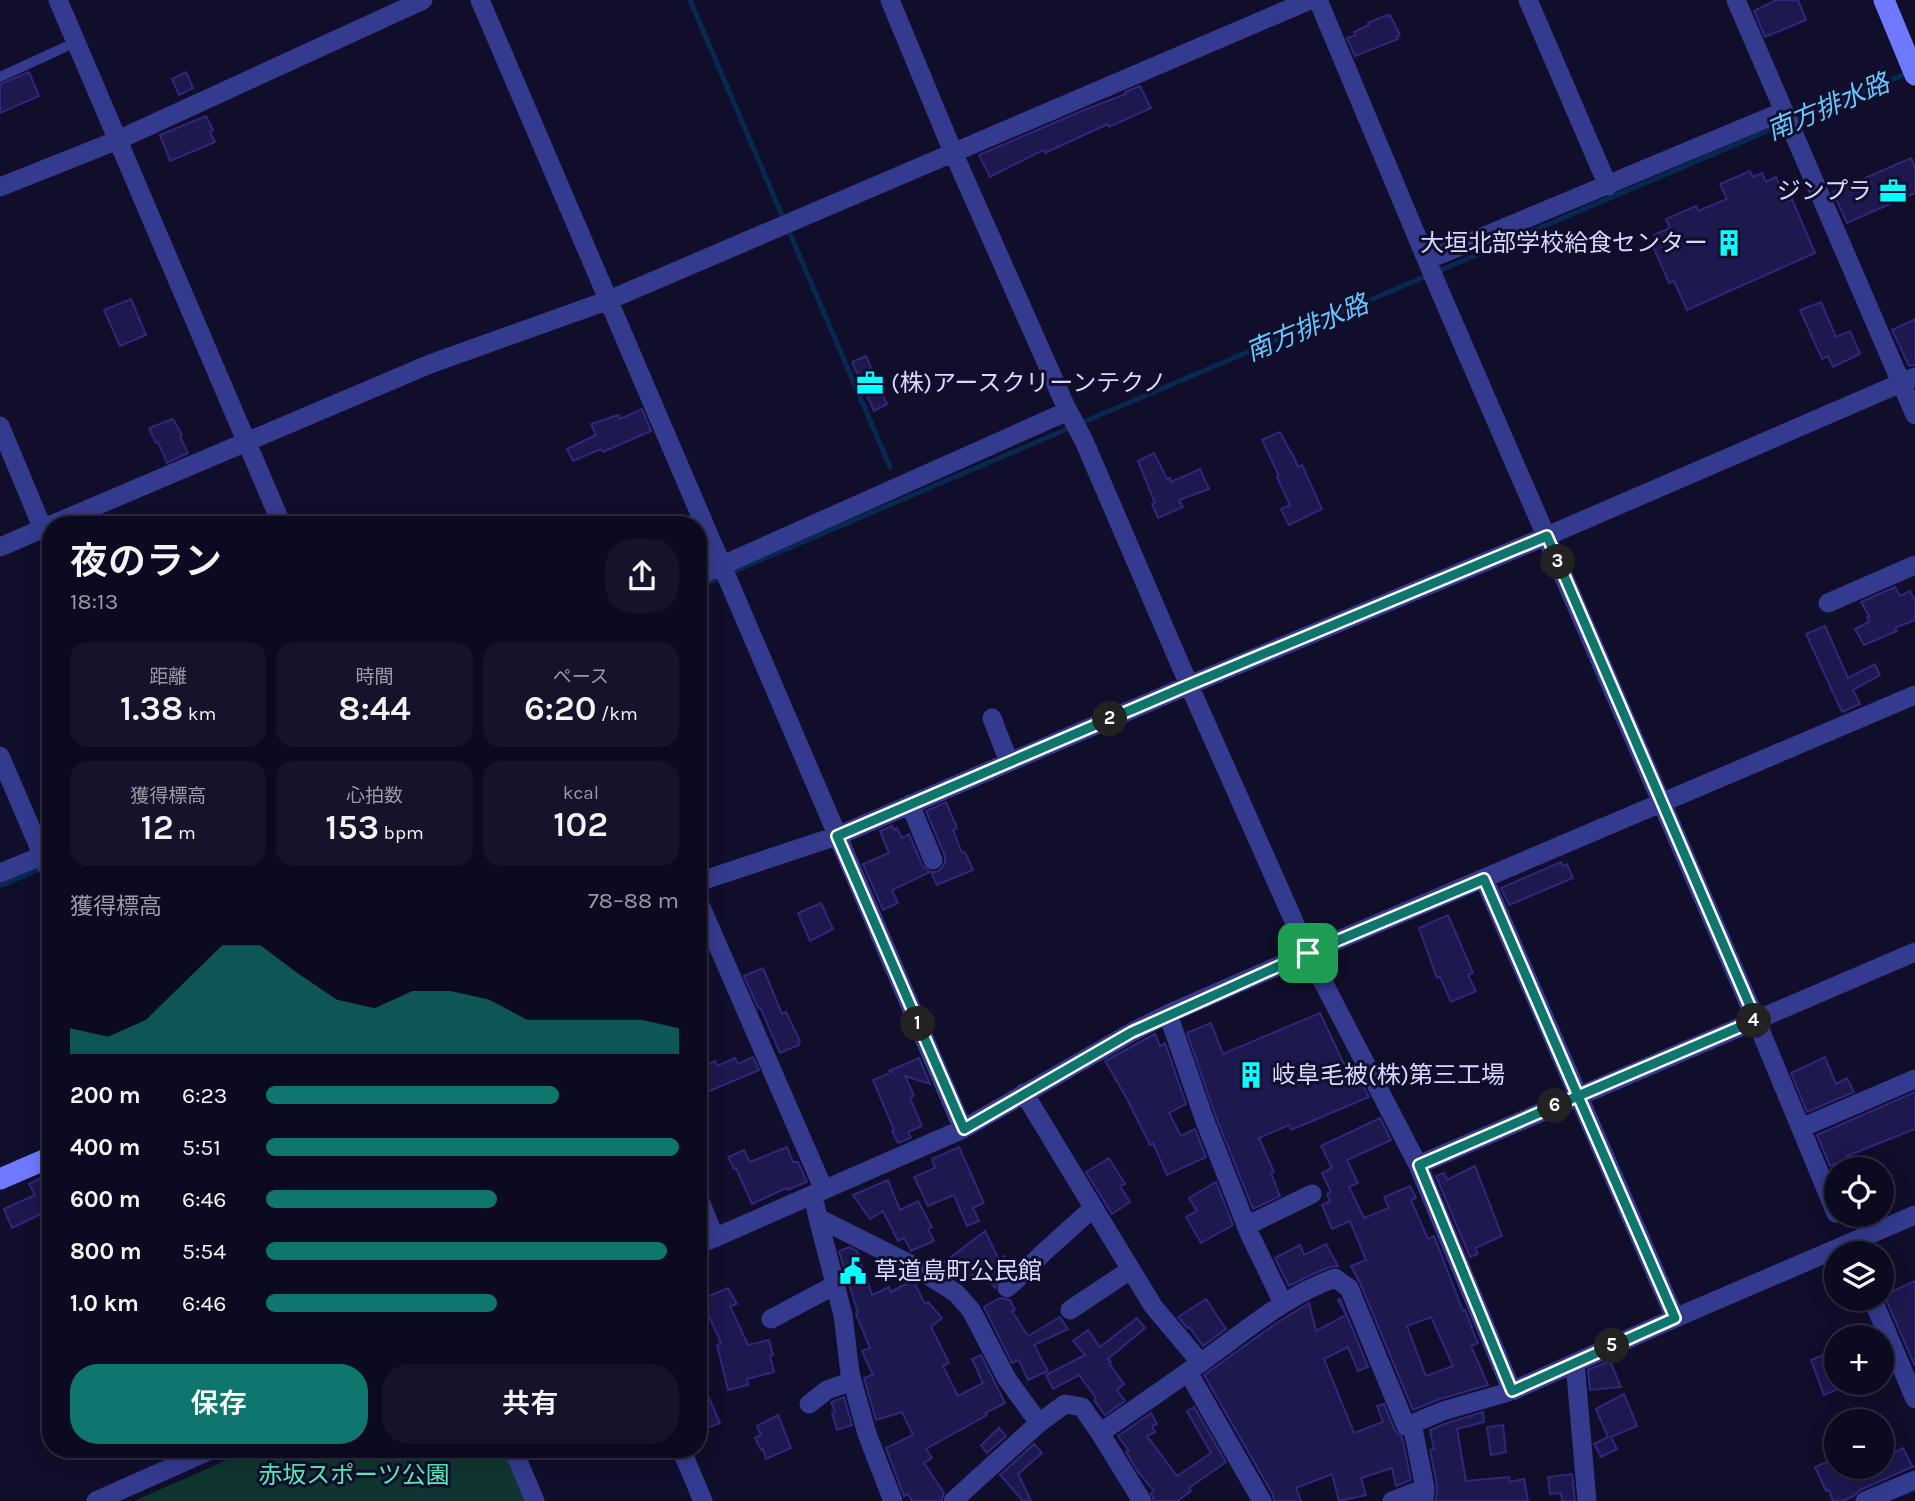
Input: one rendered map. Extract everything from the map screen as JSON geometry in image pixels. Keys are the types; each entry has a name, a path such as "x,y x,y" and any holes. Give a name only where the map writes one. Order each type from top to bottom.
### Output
{"main road":[{"path":"1884,0 1911,60"},
{"path":"0,1179 42,1161"}],"street":[{"path":"58,0 278,516"},
{"path":"0,187 118,140 423,0"},
{"path":"480,0 701,516"},
{"path":"890,0 953,152 1308,953 1419,1165 1512,1391"},
{"path":"71,516 430,364 609,300 1310,0"},
{"path":"1318,0 1437,284 1756,1020 1824,1185"},
{"path":"1528,0 1608,186"},
{"path":"1736,0 1793,133 1908,380 1915,415"},
{"path":"1428,262 1784,112"},
{"path":"707,878 837,836 1547,536 1908,380"},
{"path":"707,575 725,573 1069,413"},
{"path":"0,426 43,516"},
{"path":"0,547 42,529"},
{"path":"707,531 964,1129"},
{"path":"1828,603 1915,565"},
{"path":"707,1242 964,1129 1168,1014 1915,695"},
{"path":"992,718 1009,762"},
{"path":"0,757 42,848"},
{"path":"910,804 933,860"},
{"path":"0,873 42,855"},
{"path":"1484,879 1675,1318"},
{"path":"707,922 818,1193 818,1217 843,1315 852,1381 867,1434 893,1501"},
{"path":"1419,1165 1915,951"},
{"path":"1168,1014 1205,1121 1246,1226 1283,1303"},
{"path":"1801,1128 1915,1079"},
{"path":"1024,1093 1130,1270 1195,1367 1262,1501"},
{"path":"1246,1226 1312,1194"},
{"path":"1007,1287 1093,1208"},
{"path":"1864,1241 1915,1215"},
{"path":"818,1217 910,1265 956,1293 971,1310 1007,1379 1039,1423"},
{"path":"1100,1433 1283,1303 1335,1278 1349,1288 1406,1426 1443,1411 1512,1391 1675,1318 1824,1258"},
{"path":"1070,1310 1130,1270"},
{"path":"771,1319 835,1285"},
{"path":"1878,1311 1915,1399"},
{"path":"1575,1363 1587,1501"},
{"path":"808,1404 827,1390 852,1381"},
{"path":"953,1501 1039,1423 1065,1404 1082,1408 1142,1501"},
{"path":"1392,1501 1424,1495 1412,1424"},
{"path":"96,1501 193,1458"},
{"path":"517,1458 536,1501"},
{"path":"685,1458 703,1501"},
{"path":"1865,1501 1915,1480"}],"lane":[{"path":"0,76 76,42"}],"green space":[{"name":"赤坂スポーツ公園","path":"232,1458 508,1458 526,1501 134,1501"}],"building":[{"path":"1776,0 1798,0 1806,20 1765,37 1754,11"},
{"path":"1390,15 1400,35 1398,39 1355,56 1347,38 1356,35 1354,32 1369,25 1368,23"},
{"path":"29,72 39,96 0,113 0,84"},
{"path":"186,72 193,88 179,95 172,79"},
{"path":"1140,86 1151,108 1045,153 1043,150 990,177 979,155"},
{"path":"206,116 215,142 170,161 160,135"},
{"name":"ジンプラ","path":"1911,158 1915,167 1915,193 1847,223 1833,192"},
{"name":"大垣北部学校給食センター","path":"1750,171 1753,177 1762,173 1766,182 1776,177 1786,202 1792,199 1815,253 1687,310 1674,281 1669,283 1652,244 1658,241 1654,235 1670,228 1666,219 1696,206 1698,211 1727,199 1720,184"},
{"path":"131,299 146,335 120,346 104,310"},
{"path":"1821,302 1836,337 1850,331 1860,354 1833,367 1828,356 1822,359 1800,310"},
{"path":"1915,319 1915,365 1909,366 1892,330"},
{"name":"(株)アースクリーンテクノ","path":"866,356 887,404 874,411 852,362"},
{"path":"642,409 651,431 603,452 601,449 573,461 567,449 596,435 591,424 618,415 620,419"},
{"path":"173,419 188,453 167,463 149,428"},
{"path":"1280,432 1298,467 1302,465 1322,509 1289,525 1281,509 1290,505 1262,440"},
{"path":"1154,453 1171,482 1200,469 1209,489 1179,500 1183,507 1158,518 1152,504 1155,503 1138,461"},
{"path":"1895,587 1900,596 1910,591 1915,601 1915,620 1864,645 1855,629 1869,622 1869,616 1861,602"},
{"path":"1825,626 1848,678 1875,664 1880,675 1853,690 1860,704 1842,712 1806,634"},
{"path":"946,802 957,828 953,830 962,853 965,852 973,870 937,885 931,872 942,868 945,856 926,811"},
{"path":"892,826 894,830 897,828 902,838 909,834 922,865 930,872 892,890 898,903 883,910 863,864 889,853 880,831"},
{"path":"1561,862 1563,866 1567,864 1573,878 1509,905 1501,888"},
{"path":"821,903 833,929 810,941 798,913"},
{"path":"1448,915 1473,973 1468,975 1476,991 1451,1002 1440,977 1437,978 1419,928"},
{"path":"763,968 782,1014 786,1012 800,1041 799,1045 780,1053 744,976"},
{"path":"1320,1013 1351,1079 1358,1076 1369,1097 1291,1130 1289,1125 1259,1138 1274,1172 1271,1173 1280,1196 1253,1209 1216,1117 1187,1033 1211,1023 1223,1054"},
{"path":"1155,1034 1160,1046 1165,1043 1186,1104 1169,1113 1181,1136 1195,1129 1206,1157 1167,1175 1153,1143 1150,1145 1105,1061"},
{"path":"753,1057 759,1070 707,1092 707,1065 715,1061 717,1066 735,1058 738,1064"},
{"path":"1825,1057 1836,1084 1847,1078 1854,1092 1807,1112 1791,1073"},
{"path":"919,1058 930,1084 905,1076 914,1095 910,1098 922,1126 908,1132 911,1138 898,1143 873,1080"},
{"path":"1915,1092 1915,1129 1848,1157 1826,1157 1817,1135"},
{"path":"1380,1118 1391,1140 1347,1160 1358,1183 1349,1187 1364,1218 1389,1208 1384,1197 1410,1186 1416,1198 1411,1200 1428,1239 1434,1236 1463,1311 1465,1310 1472,1327 1478,1343 1471,1346 1488,1385 1413,1410 1351,1266 1366,1260 1350,1221 1332,1229 1322,1205 1330,1201 1327,1194 1331,1192 1322,1173 1332,1168 1321,1146","holes":["1431,1317 1453,1366 1426,1376 1407,1326"]},
{"path":"787,1147 793,1162 798,1162 807,1182 787,1190 786,1188 752,1204 736,1168 734,1169 728,1157 744,1150 750,1162"},
{"path":"959,1147 984,1203 973,1208 979,1221 967,1226 954,1195 928,1206 914,1177 935,1168 932,1159"},
{"path":"1109,1158 1125,1184 1120,1186 1130,1202 1112,1214 1086,1172"},
{"path":"1475,1166 1502,1236 1475,1248 1478,1254 1470,1257 1436,1176 1444,1173 1447,1180"},
{"path":"42,1178 42,1213 12,1228 4,1209 35,1195 29,1184"},
{"path":"888,1180 900,1210 918,1201 932,1227 928,1229 934,1241 911,1251 904,1238 898,1241 883,1211 870,1219 853,1195"},
{"path":"1216,1182 1233,1225 1201,1243 1186,1217 1197,1211 1189,1198"},
{"path":"985,1231 999,1260 1004,1256 1012,1266 998,1279 995,1288 978,1271 962,1282 938,1267"},
{"path":"1326,1244 1338,1266 1289,1286 1275,1258 1300,1245 1304,1255"},
{"path":"849,1247 857,1251 872,1295 889,1287 891,1292 913,1280 925,1304 928,1302 942,1318 931,1327 949,1363 943,1366 958,1396 983,1383 972,1359 981,1355 1005,1403 926,1449 932,1458 924,1463 944,1493 941,1501 912,1501 908,1494 904,1496 886,1448 913,1435 902,1412 876,1420 864,1378 873,1375 862,1351 870,1348 856,1314 858,1313 839,1251"},
{"path":"1915,1281 1915,1366 1891,1311 1894,1311 1894,1290"},
{"path":"728,1288 737,1304 730,1306 748,1345 769,1340 774,1372 747,1379 748,1385 728,1390 717,1345 721,1343 707,1311 707,1297"},
{"path":"1000,1298 1010,1300 1015,1310 1012,1311 1028,1336 1060,1317 1068,1329 1034,1345 1048,1371 1028,1380 1019,1360 1012,1363 984,1307"},
{"path":"1206,1299 1226,1329 1203,1346 1178,1317"},
{"path":"1340,1299 1368,1367 1358,1371 1348,1347 1324,1359 1354,1433 1383,1422 1377,1406 1384,1404 1395,1431 1402,1437 1411,1480 1396,1486 1392,1468 1361,1478 1366,1495 1339,1501 1332,1474 1296,1488 1301,1501 1274,1501 1204,1375 1309,1303 1316,1331 1346,1315 1338,1300"},
{"path":"1137,1318 1145,1328 1108,1359 1124,1384 1117,1390 1125,1401 1105,1415 1079,1375 1053,1389 1046,1375 1085,1355 1073,1341 1088,1330 1100,1347"},
{"path":"1824,1355 1824,1395 1811,1360"},
{"path":"1610,1361 1621,1387 1590,1390 1588,1370"},
{"path":"707,1393 720,1423 707,1428"},
{"path":"1624,1394 1637,1426 1611,1437 1617,1449 1601,1457 1594,1444 1608,1437 1596,1409"},
{"path":"844,1397 852,1425 837,1430 831,1402"},
{"path":"1194,1407 1226,1462 1189,1488 1191,1491 1177,1501 1154,1501 1151,1493 1154,1491 1138,1472 1126,1452 1129,1451 1118,1436 1151,1413 1157,1424 1152,1426 1155,1432 1147,1436 1177,1476 1211,1453 1187,1411"},
{"path":"1483,1412 1484,1422 1457,1429 1466,1481 1509,1477 1510,1482 1524,1479 1528,1501 1436,1501 1437,1486 1430,1450 1434,1449 1430,1430"},
{"path":"778,1415 791,1448 766,1459 755,1438 761,1435 757,1426"},
{"path":"1503,1425 1506,1452 1491,1455 1487,1427"},
{"path":"999,1428 1006,1436 987,1453 981,1445"},
{"path":"1034,1444 1042,1453 1018,1474 1031,1501 1023,1501 1000,1475"},
{"path":"1903,1448 1914,1466 1894,1475 1894,1453"},
{"path":"1824,1463 1824,1479 1885,1479 1860,1490 1854,1496 1833,1501 1815,1467"},
{"path":"1572,1474 1575,1501 1562,1501 1561,1493 1550,1494 1548,1477"}],"waterway":[{"path":"690,0 784,220"},
{"name":"南方排水路","path":"1793,121 1910,72"},
{"name":"南方排水路","path":"1081,423 1784,124"},
{"path":"788,229 890,467"},
{"name":"南方排水路","path":"730,573 1072,427"},
{"name":"南方排水路","path":"707,583 721,577"},
{"name":"南方排水路","path":"0,886 42,868"}],"place":[{"name":"ジンプラ","path":"1893,191"},
{"name":"大垣北部学校給食センター","path":"1729,243"},
{"name":"(株)アースクリーンテクノ","path":"870,383"},
{"name":"岐阜毛被(株)第三工場","path":"1251,1075"},
{"name":"草道島町公民館","path":"853,1271"}],"route":[{"path":"1308,953 1132,1032 964,1129 837,836 1547,536 1756,1020 1578,1096 1675,1318 1512,1391 1419,1165 1578,1096 1484,879 1308,953"}]}
